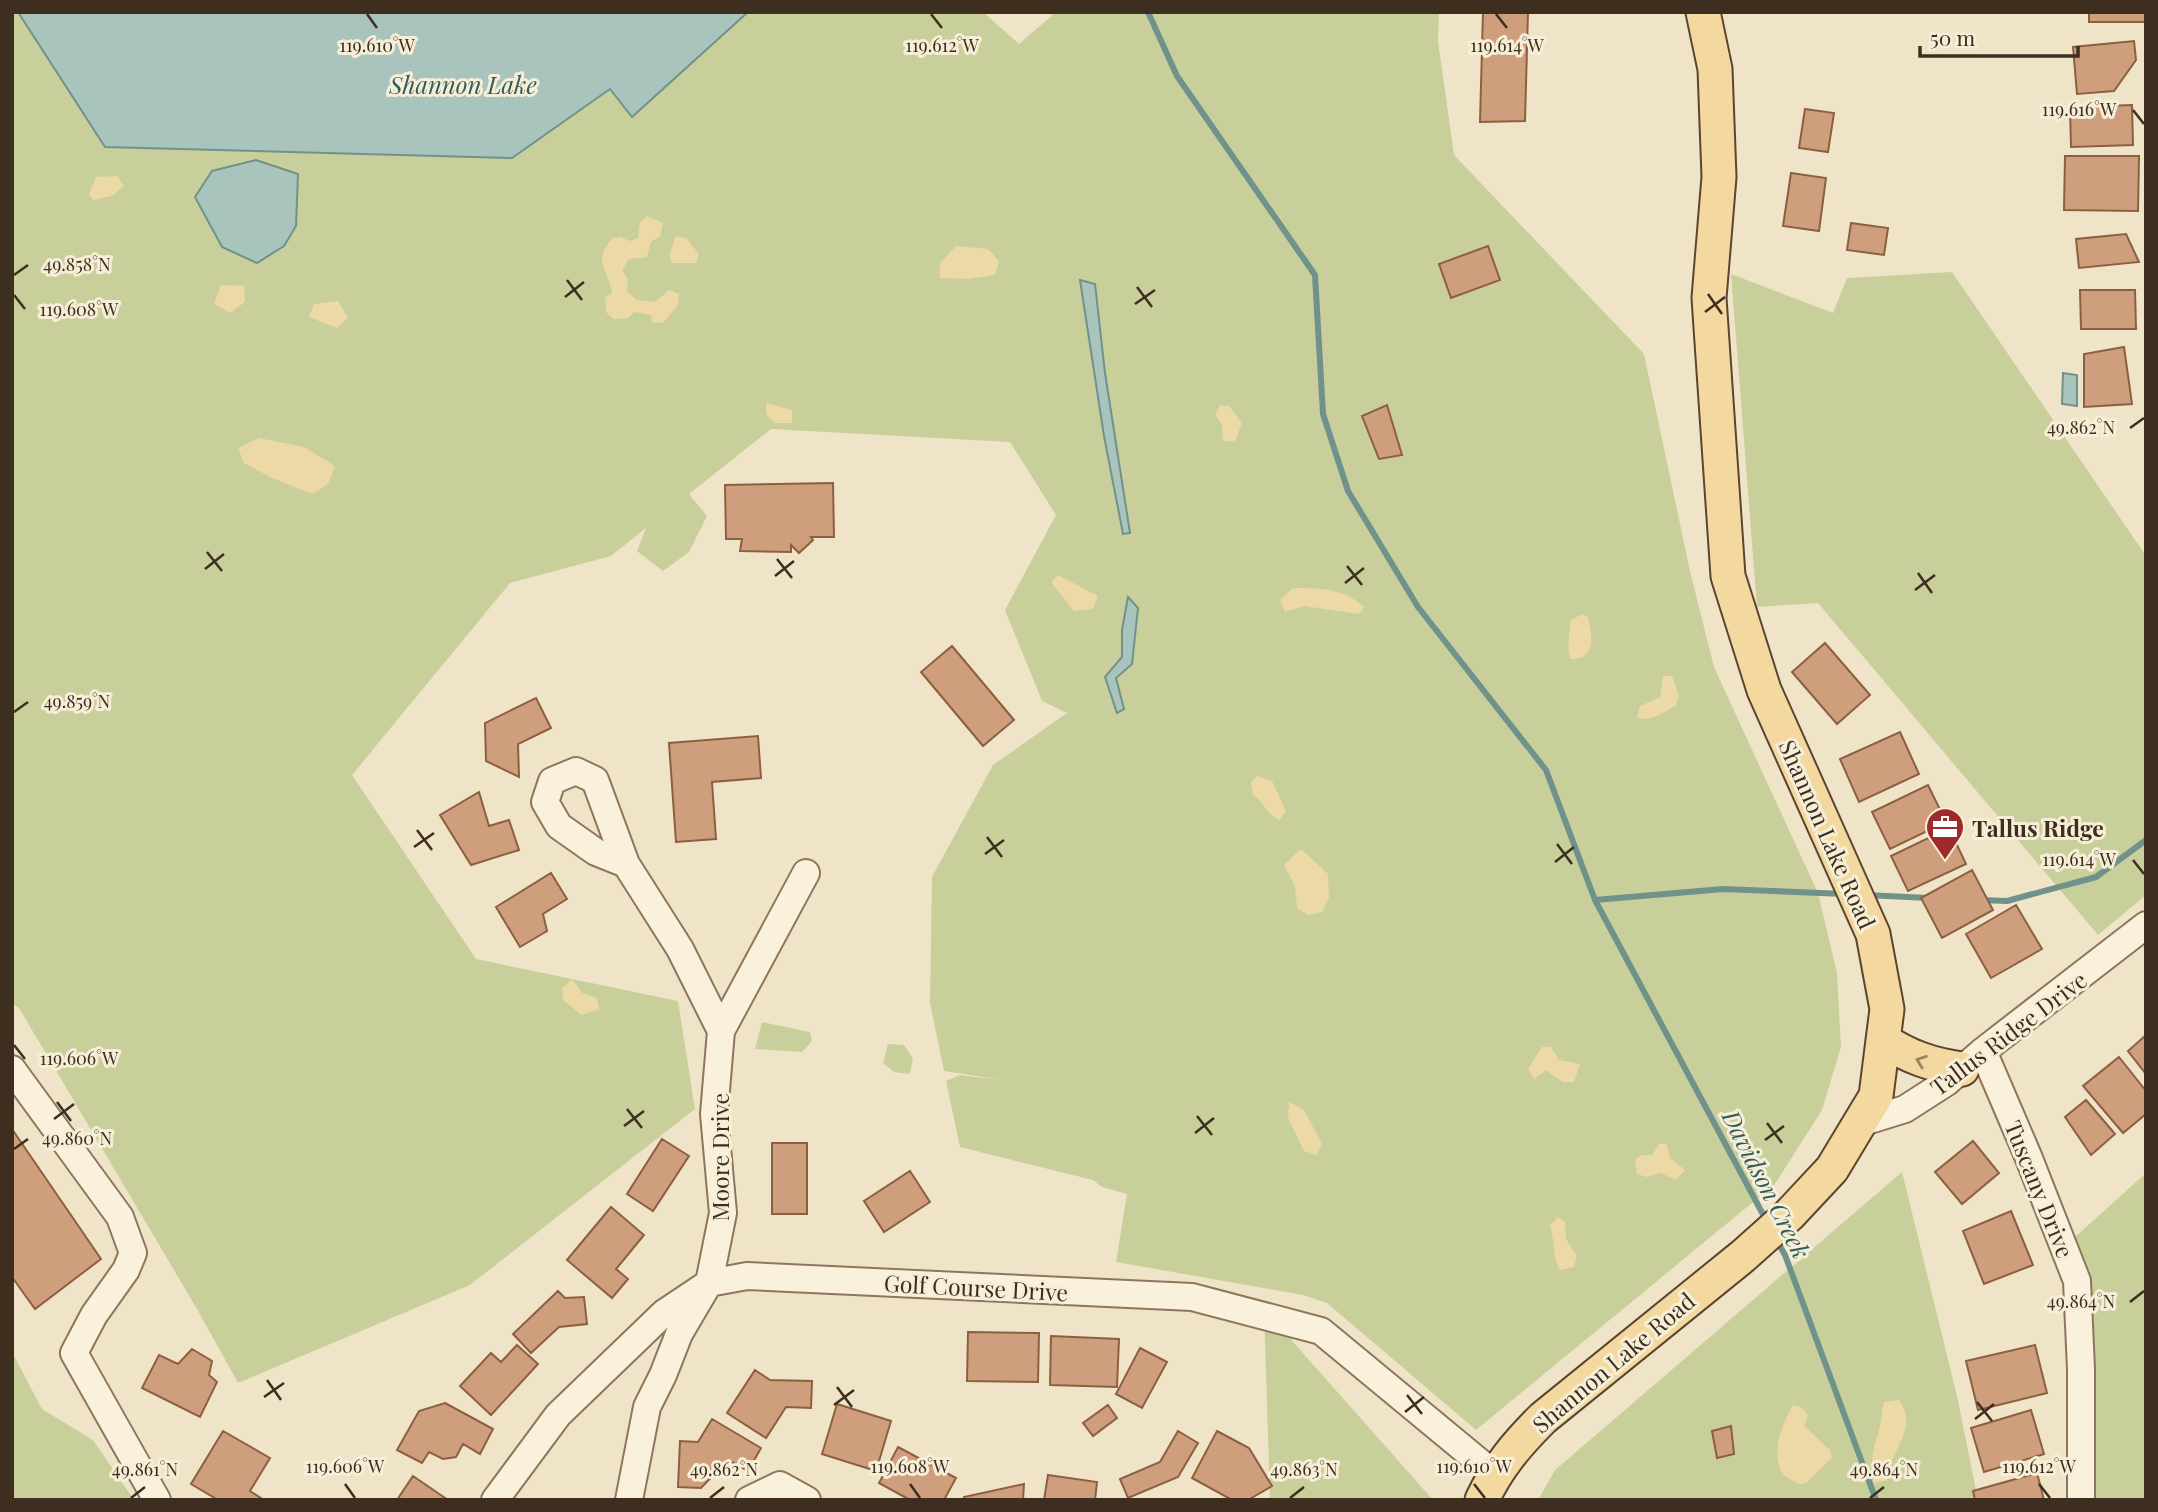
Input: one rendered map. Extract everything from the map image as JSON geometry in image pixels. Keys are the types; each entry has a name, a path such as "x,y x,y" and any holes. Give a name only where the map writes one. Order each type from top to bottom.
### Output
{"main road":[{"name":"Shannon Lake Road","path":"1488,1487 1517,1445 1543,1418 1790,1215 1832,1169 1876,1096 1887,1009 1873,934 1764,690 1728,576 1709,298 1719,177 1714,69 1703,12"},
{"path":"1883,1040 1906,1055 1935,1066 1973,1060"}],"street":[{"path":"626,864 680,949 721,1031"},
{"path":"721,1031 806,873"},
{"name":"Tallus Ridge Drive","path":"1860,1123 1905,1109 1947,1082 2146,925"},
{"name":"Moore Drive","path":"629,1500 647,1407 663,1376 679,1334 709,1283 723,1213 714,1114 721,1031"},
{"name":"Tuscany Drive","path":"1973,1060 2028,1156 2077,1282 2081,1369 2081,1500"},
{"path":"12,1069 120,1217 132,1253 126,1270 94,1315 74,1353 157,1500"},
{"name":"Golf Course Drive","path":"495,1500 558,1415 664,1313 709,1283 747,1276 1192,1297 1321,1331 1488,1487"},
{"path":"749,1500 780,1485 807,1500"}],"green space":[{"path":"12,12 512,158 611,89 632,117 748,12 983,12 1019,44 1056,12 1439,12 1438,41 1454,155 1644,354 1690,571 1714,667 1818,893 1837,973 1841,1047 1822,1110 1775,1184 1476,1430 1327,1303 1303,1295 1116,1262 1127,1194 1102,1187 1093,1180 960,1147 946,1081 960,1075 1002,1080 944,1071 930,1003 932,877 993,765 1067,713 1042,701 1005,610 1056,515 1010,442 771,429 689,494 707,516 689,552 663,571 637,551 646,528 611,556 510,583 352,775 476,959 678,1001 695,1109 470,1285 238,1383 19,1008 12,1003"},
{"path":"1952,272 2146,556 2146,895 2098,935 1818,603 1757,607 1731,274 1833,313 1847,278"},
{"path":"762,1022 810,1032 812,1041 802,1052 755,1049"},
{"path":"888,1044 904,1045 913,1058 910,1074 894,1072 883,1063"},
{"path":"1902,1172 1957,1396 1978,1500 1538,1500 1555,1470"},
{"path":"2146,1173 2146,1500 2096,1500 2088,1283 2075,1237"},
{"path":"1264,1309 1433,1500 1270,1500"},
{"path":"12,1352 42,1409 93,1440 134,1500 12,1500"}],"sand":[{"path":"117,176 124,186 112,196 93,200 89,194 96,177"},
{"path":"647,216 663,223 660,236 651,242 647,257 629,259 622,270 628,280 627,291 637,300 655,302 669,290 679,294 678,305 663,323 652,322 651,315 634,312 628,318 614,319 606,312 605,298 612,293 602,260 606,246 613,238 620,237 630,241 638,238 640,222"},
{"path":"676,236 686,238 699,254 696,263 672,263 669,256"},
{"path":"956,246 988,249 999,261 995,275 969,279 940,278 940,263"},
{"path":"221,285 244,286 245,302 230,313 214,304"},
{"path":"338,301 348,318 337,328 309,317 314,304"},
{"path":"766,403 792,410 792,423 775,423 766,414"},
{"path":"1220,405 1229,406 1242,423 1235,442 1223,441 1222,425 1215,415"},
{"path":"259,438 304,447 335,466 328,484 312,494 244,463 238,448"},
{"path":"1058,575 1098,596 1093,609 1074,611 1051,582"},
{"path":"1293,588 1340,593 1364,607 1359,614 1304,606 1285,612 1280,600"},
{"path":"1582,614 1588,618 1591,645 1585,655 1571,659 1568,645 1570,621"},
{"path":"1663,676 1672,676 1679,695 1676,705 1653,717 1637,718 1640,706 1660,697"},
{"path":"1257,776 1272,781 1286,811 1279,820 1253,795 1251,782"},
{"path":"1301,849 1328,874 1329,898 1322,912 1308,915 1297,908 1295,886 1284,865"},
{"path":"572,979 582,993 597,998 599,1009 582,1015 563,1000 562,988"},
{"path":"1542,1047 1551,1047 1559,1060 1580,1064 1574,1082 1563,1082 1546,1070 1534,1079 1528,1069"},
{"path":"1289,1102 1304,1110 1322,1144 1317,1155 1304,1151 1288,1118"},
{"path":"1660,1143 1667,1145 1670,1158 1685,1170 1676,1180 1661,1173 1647,1177 1637,1174 1635,1160 1642,1155 1652,1155"},
{"path":"1558,1217 1565,1222 1566,1239 1577,1256 1574,1267 1560,1270 1550,1225"},
{"path":"1899,1400 1905,1411 1905,1430 1887,1480 1874,1483 1873,1454 1884,1402"},
{"path":"1793,1405 1801,1407 1808,1415 1804,1426 1830,1450 1832,1458 1806,1483 1799,1484 1784,1475 1777,1449 1781,1430"}],"water":[{"name":"Shannon Lake","path":"18,12 748,12 632,117 610,89 512,158 105,147"},
{"path":"256,160 298,174 296,226 284,246 257,263 222,247 195,197 212,171"},
{"path":"1080,280 1095,284 1105,373 1130,533 1123,534 1104,436"},
{"path":"2063,373 2077,375 2077,406 2062,404"},
{"path":"1128,597 1138,608 1132,664 1116,678 1124,709 1117,713 1105,677 1122,657 1122,630"}],"building":[{"path":"1483,12 1528,12 1525,121 1480,122"},
{"path":"2089,12 2146,12 2146,22 2089,22"},
{"path":"2134,41 2136,60 2114,91 2077,94 2073,47"},
{"path":"2132,105 2133,145 2071,147 2070,107"},
{"path":"1805,109 1834,113 1828,152 1799,148"},
{"path":"2065,156 2139,156 2138,211 2064,210"},
{"path":"1791,173 1826,178 1819,231 1783,226"},
{"path":"1851,223 1888,228 1884,255 1847,250"},
{"path":"2126,234 2139,262 2079,268 2076,239"},
{"path":"1488,246 1500,280 1451,298 1439,264"},
{"path":"2080,290 2135,290 2136,329 2081,329"},
{"path":"2124,347 2132,404 2084,407 2084,354"},
{"path":"1387,405 1402,455 1379,459 1362,416"},
{"path":"833,483 834,537 811,537 813,540 799,553 791,545 791,552 740,551 742,539 726,539 725,485"},
{"path":"1825,643 1870,695 1837,724 1792,672"},
{"path":"952,646 1014,720 983,746 921,672"},
{"path":"536,698 551,728 518,744 519,777 486,761 485,723"},
{"path":"1900,732 1919,774 1859,802 1840,759"},
{"path":"758,736 761,778 712,782 716,839 676,842 669,743"},
{"path":"1928,785 1946,822 1890,849 1872,812"},
{"path":"479,792 489,826 509,820 519,850 471,865 440,815"},
{"path":"1949,828 1966,864 1908,891 1891,856"},
{"path":"1972,870 1993,910 1942,938 1921,898"},
{"path":"551,873 567,899 543,914 547,931 520,947 496,907"},
{"path":"2016,905 2042,949 1991,978 1966,934"},
{"path":"2146,1035 2146,1074 2128,1051"},
{"path":"2119,1057 2146,1091 2146,1114 2123,1133 2083,1086"},
{"path":"2086,1100 2115,1134 2091,1155 2065,1117"},
{"path":"12,1129 101,1259 35,1309 12,1277"},
{"path":"662,1139 689,1156 653,1211 627,1194"},
{"path":"1973,1141 1999,1173 1962,1204 1935,1172"},
{"path":"772,1143 807,1143 807,1214 772,1214"},
{"path":"910,1171 930,1202 884,1232 864,1201"},
{"path":"611,1207 644,1235 616,1269 628,1279 612,1298 567,1260"},
{"path":"2011,1211 2033,1265 1984,1284 1963,1231"},
{"path":"558,1291 565,1298 584,1297 587,1324 559,1327 531,1353 513,1334"},
{"path":"968,1332 1039,1333 1038,1382 967,1381"},
{"path":"1051,1336 1119,1339 1117,1387 1050,1385"},
{"path":"517,1345 538,1364 491,1415 460,1386 491,1353 501,1362"},
{"path":"2035,1345 2047,1393 1978,1410 1966,1361"},
{"path":"1140,1348 1167,1362 1142,1408 1116,1394"},
{"path":"192,1349 212,1361 209,1375 217,1382 200,1417 142,1388 159,1355 178,1364"},
{"path":"755,1370 770,1380 812,1381 811,1408 786,1407 766,1438 727,1413"},
{"path":"445,1403 493,1429 480,1454 463,1444 456,1457 443,1459 429,1452 422,1463 397,1450 419,1411"},
{"path":"837,1404 891,1421 876,1471 822,1454"},
{"path":"1108,1405 1117,1418 1093,1436 1083,1423"},
{"path":"2031,1410 2044,1454 1984,1472 1971,1428"},
{"path":"712,1419 761,1448 748,1471 728,1460 701,1488 678,1487 680,1441 698,1442"},
{"path":"1731,1426 1734,1454 1717,1458 1712,1431"},
{"path":"223,1431 270,1458 250,1491 261,1498 260,1500 218,1500 191,1484"},
{"path":"1178,1431 1198,1443 1178,1477 1128,1498 1120,1479 1160,1462"},
{"path":"1217,1431 1249,1448 1272,1486 1248,1500 1232,1500 1192,1478"},
{"path":"898,1447 956,1478 944,1500 910,1500 879,1483"},
{"path":"2037,1473 2044,1500 1975,1500 1973,1491"},
{"path":"1048,1475 1097,1482 1095,1500 1044,1500"},
{"path":"413,1476 448,1500 397,1500"},
{"path":"1024,1484 1023,1500 964,1500 964,1497"}],"waterway":[{"path":"1148,12 1177,76 1315,275 1323,414 1348,491 1418,607 1546,770 1595,900 1766,1220"},
{"path":"1981,900 2007,901 2096,877 2146,840"},
{"path":"1595,900 1723,889 1844,894"},
{"path":"1866,895 1928,898"},
{"name":"Davidson Creek","path":"1776,1239 1785,1255 1876,1500"}],"place":[{"name":"Tallus Ridge","path":"1945,861"}]}
